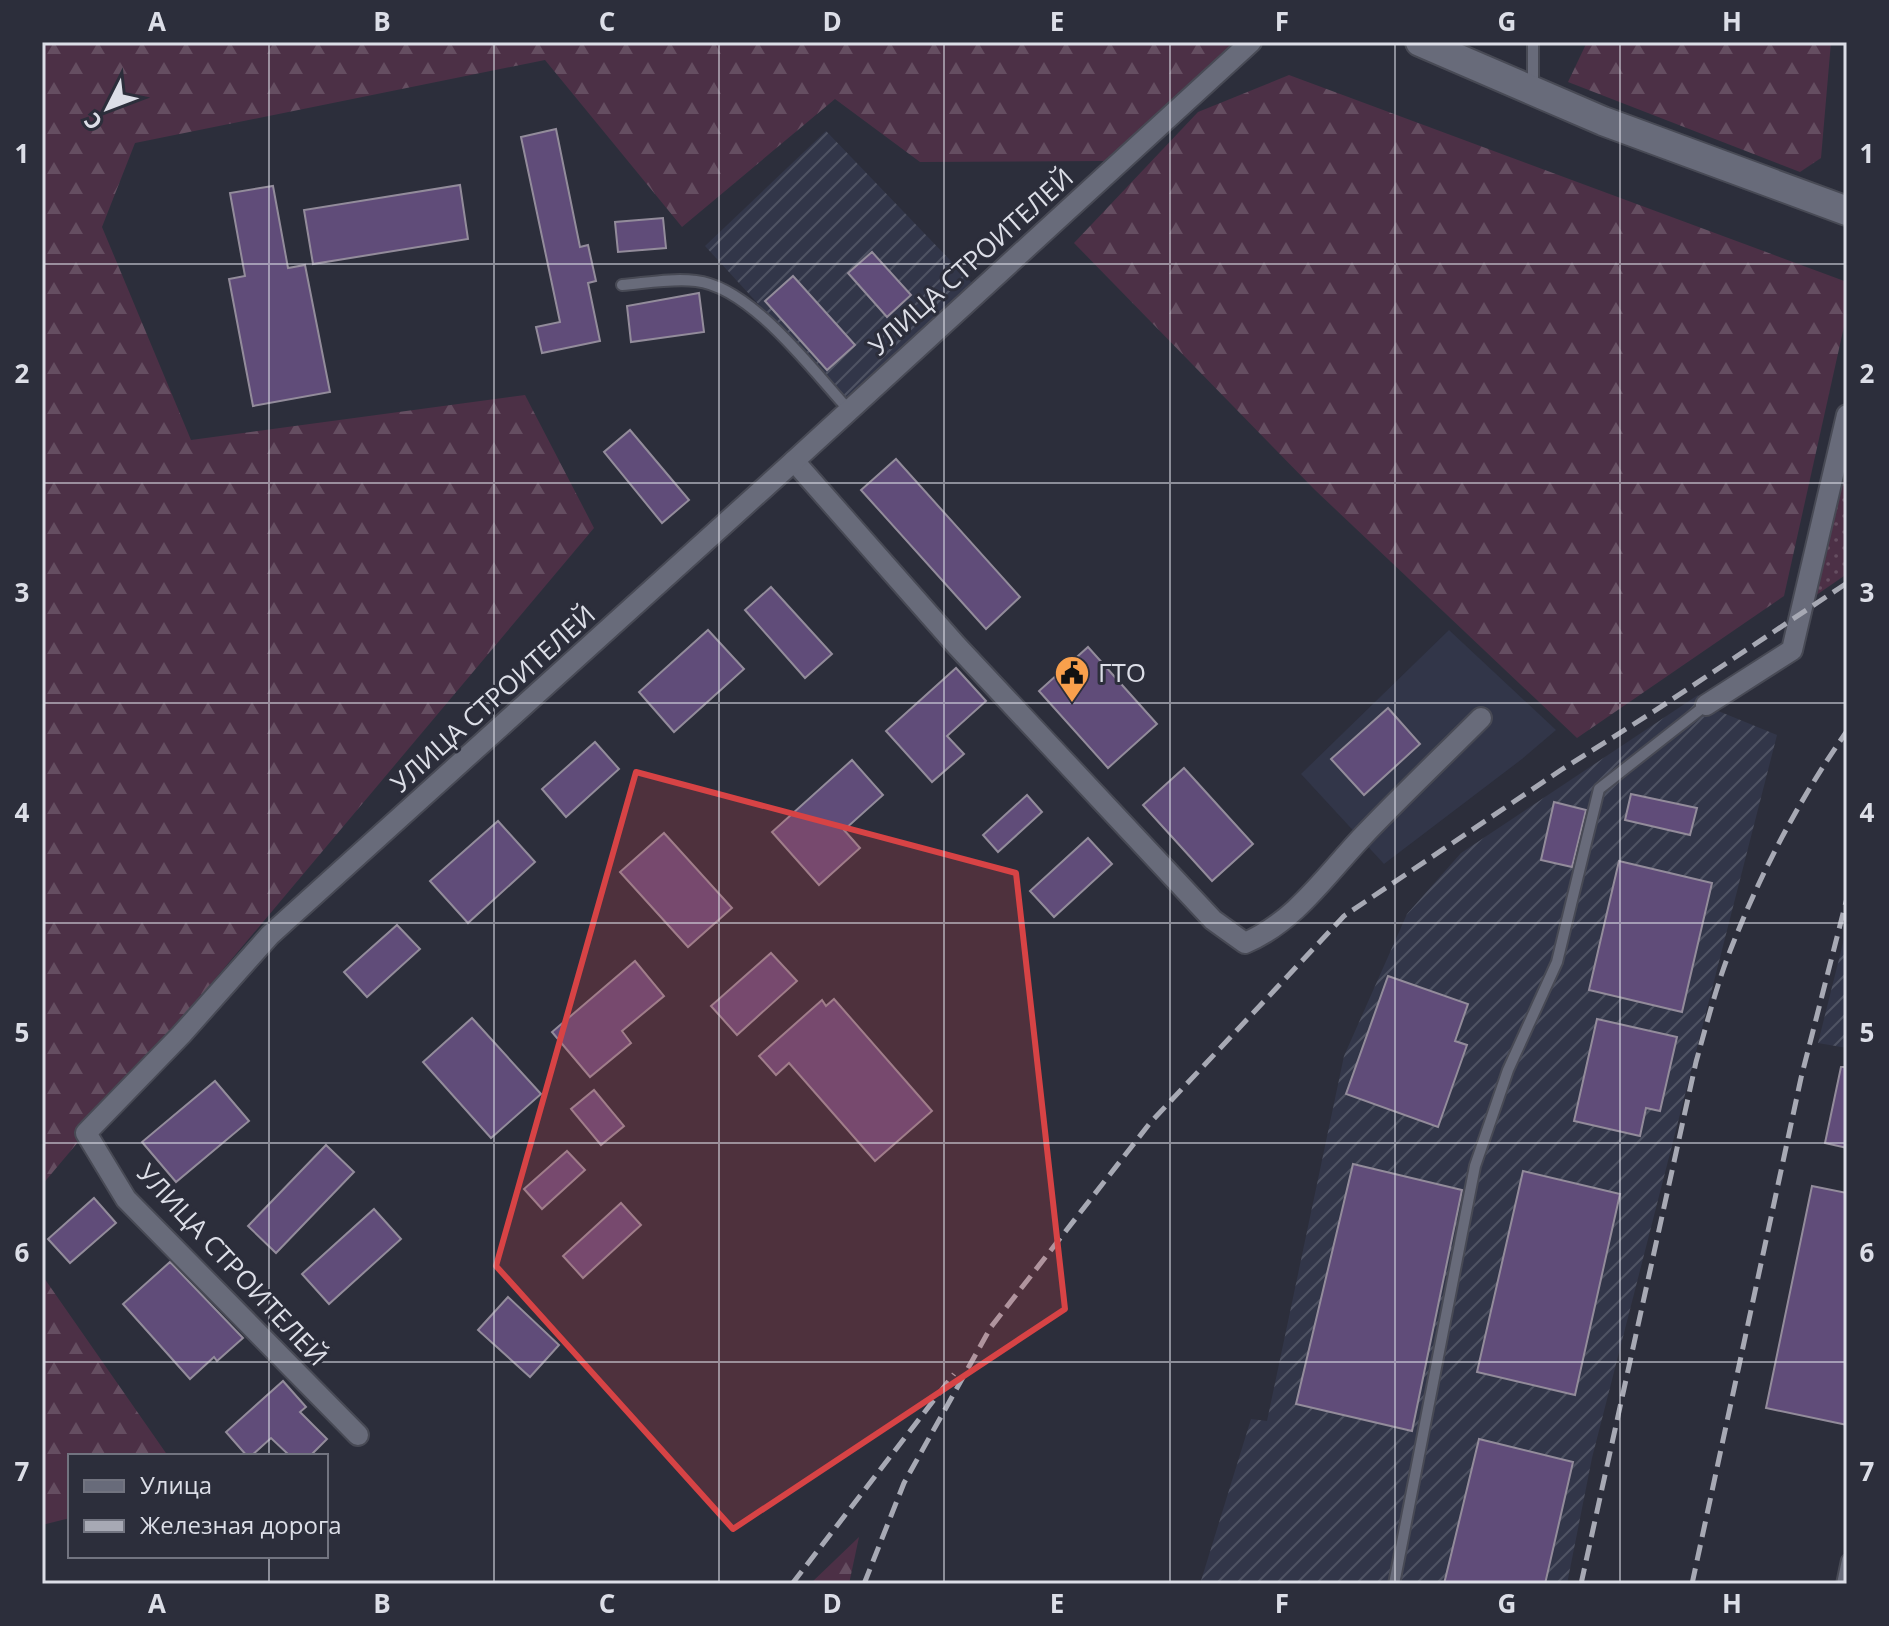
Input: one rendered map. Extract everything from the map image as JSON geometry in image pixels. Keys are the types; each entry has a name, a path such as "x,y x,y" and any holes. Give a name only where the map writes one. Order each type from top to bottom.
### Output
{"street":[{"name":"УЛИЦА СТРОИТЕЛЕЙ","path":"358,1435 126,1199 86,1133 181,1035 270,935 1251,42"},
{"path":"1420,42 1603,121 1847,211"},
{"path":"1706,705 1792,650 1847,415"},
{"path":"794,461 956,645 1213,920 1245,943 1269,933 1308,898 1363,836 1481,718"}],"lane":[{"path":"1533,42 1533,91"},
{"path":"622,285 695,281 729,293 762,316 848,409"},
{"path":"1394,1584 1475,1166 1508,1070 1557,962 1599,789 1706,705"},
{"path":"1842,1584 1847,1560"}],"highlighted area":[{"path":"636,772 1016,873 1065,1309 733,1529 496,1266"}],"shaded area":[{"path":"826,131 974,285 848,402 705,246"},
{"path":"1449,630 1556,730 1384,864 1301,774"},
{"path":"1698,695 1706,706 1777,735 1592,1458 1567,1584 1200,1584 1251,1419 1267,1421 1344,1056 1407,914 1461,853"},
{"path":"1847,927 1847,1048 1818,1043"}],"green space":[{"path":"42,42 1236,42 1190,90 1104,161 920,162 835,99 682,227 545,60 135,143 102,227 191,440 525,395 594,528 42,1185"},
{"path":"1587,42 1831,42 1821,158 1800,172 1568,82"},
{"path":"1289,75 1847,282 1847,313 1784,596 1577,738 1315,490 1074,243 1198,112"},
{"path":"1847,445 1847,574 1809,600"},
{"path":"42,1275 167,1454 68,1454 68,1518 42,1525"},
{"path":"859,1537 849,1584 810,1584"}],"building":[{"path":"556,129 580,247 588,245 596,281 588,283 600,341 542,353 536,327 560,322 521,137"},
{"path":"460,185 468,239 313,264 304,210"},
{"path":"273,186 288,268 305,265 330,392 253,406 229,279 245,276 230,193"},
{"path":"663,218 666,248 618,252 615,222"},
{"path":"872,252 911,295 887,317 848,273"},
{"path":"793,276 855,345 827,370 765,301"},
{"path":"699,293 704,332 631,342 627,306"},
{"path":"630,430 689,500 662,523 604,452"},
{"path":"896,459 1020,597 986,629 861,490"},
{"path":"771,587 832,654 805,678 745,610"},
{"path":"708,630 744,669 674,732 639,692"},
{"path":"1088,647 1157,724 1108,768 1039,691"},
{"path":"956,668 986,701 947,736 964,754 932,782 886,731"},
{"path":"1388,708 1420,744 1364,795 1331,759"},
{"path":"595,742 619,769 566,817 542,789"},
{"path":"852,760 883,795 844,830 860,848 819,885 772,832"},
{"path":"1184,768 1253,844 1212,881 1143,805"},
{"path":"1631,794 1697,808 1690,835 1625,820"},
{"path":"1027,795 1042,812 998,852 983,835"},
{"path":"1554,802 1586,810 1572,867 1541,860"},
{"path":"498,821 535,862 468,923 430,881"},
{"path":"664,833 732,908 688,947 620,872"},
{"path":"1088,838 1112,864 1054,917 1030,891"},
{"path":"1619,861 1712,883 1682,1012 1589,990"},
{"path":"397,925 420,949 367,997 344,972"},
{"path":"771,953 797,981 737,1035 711,1006"},
{"path":"635,961 664,996 622,1031 631,1043 590,1077 552,1032"},
{"path":"1388,976 1468,1004 1455,1041 1467,1045 1438,1127 1346,1094"},
{"path":"834,999 932,1111 875,1161 789,1063 776,1075 759,1056 822,1000 826,1006"},
{"path":"472,1018 541,1094 491,1138 423,1062"},
{"path":"1597,1019 1677,1037 1660,1111 1646,1108 1640,1136 1574,1121"},
{"path":"1841,1067 1847,1067 1847,1148 1825,1143"},
{"path":"215,1081 249,1121 176,1182 142,1142"},
{"path":"594,1090 624,1126 601,1145 571,1109"},
{"path":"326,1145 354,1172 276,1253 248,1226"},
{"path":"567,1151 585,1170 542,1209 524,1189"},
{"path":"1353,1164 1462,1190 1412,1431 1296,1404"},
{"path":"1523,1171 1620,1194 1575,1395 1477,1372"},
{"path":"1812,1186 1847,1193 1847,1425 1766,1408"},
{"path":"94,1198 116,1223 70,1263 48,1239"},
{"path":"621,1203 641,1225 583,1278 563,1256"},
{"path":"374,1209 401,1239 329,1304 302,1274"},
{"path":"170,1262 243,1338 217,1361 214,1357 190,1379 123,1304"},
{"path":"508,1297 559,1345 530,1377 478,1330"},
{"path":"283,1381 306,1407 300,1412 327,1439 312,1454 288,1454 271,1438 253,1454 245,1454 226,1432"},
{"path":"1479,1439 1573,1462 1545,1584 1444,1584"}],"railway":[{"path":"864,1584 904,1483 991,1327 1150,1123 1344,916 1847,583"},
{"path":"1581,1584 1696,1062 1717,989 1769,862 1813,782 1847,731"},
{"path":"1692,1584 1801,1078 1847,898"},
{"path":"792,1584 954,1374"}],"place":[{"name":"ГТО","path":"1072,704"}]}
